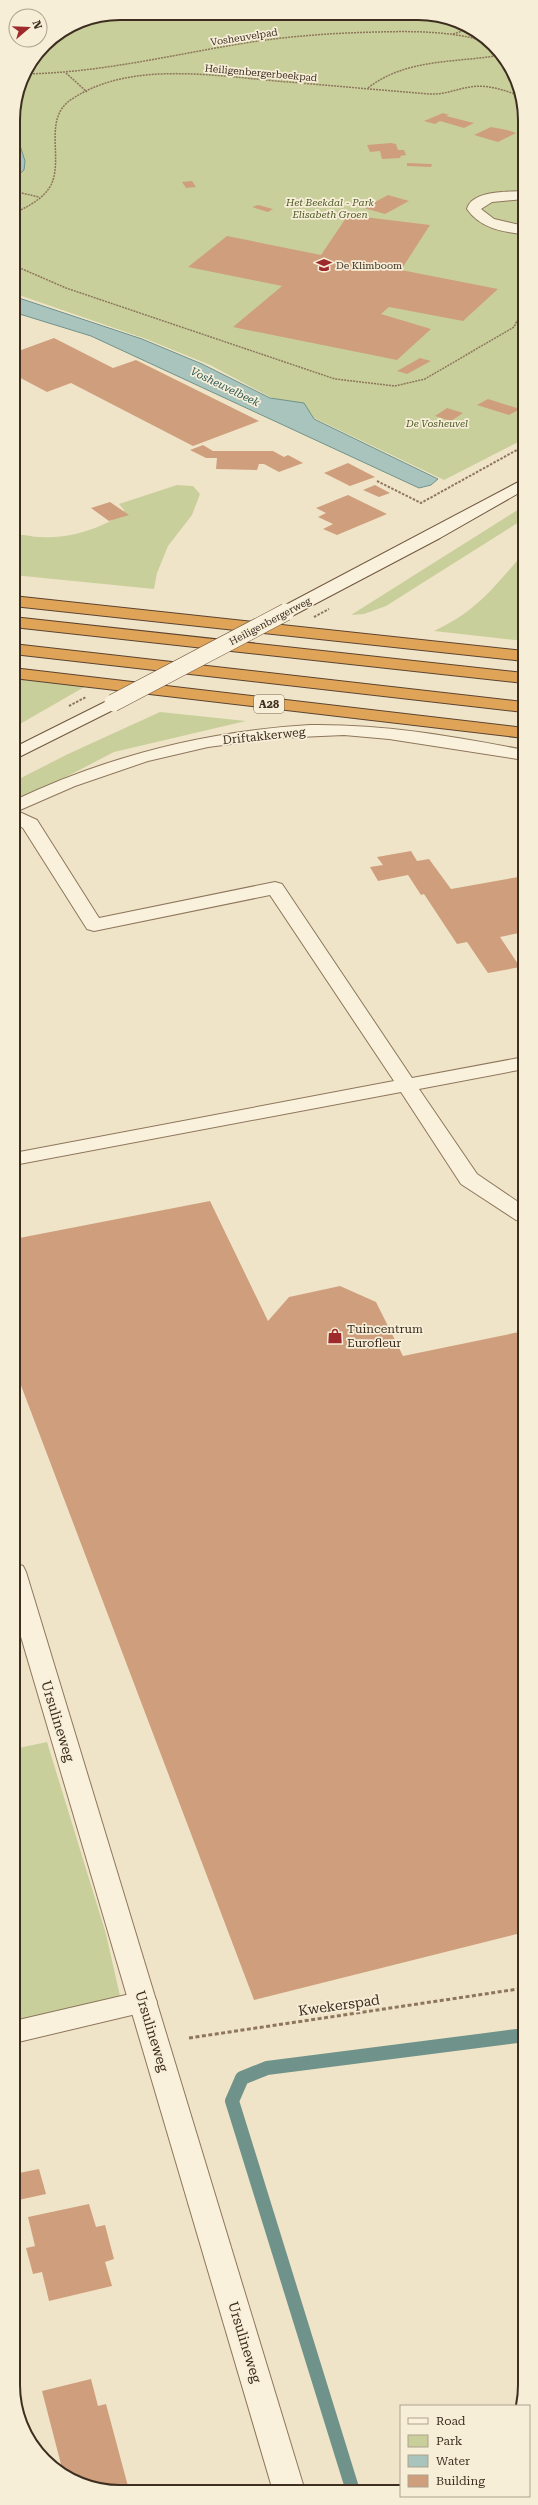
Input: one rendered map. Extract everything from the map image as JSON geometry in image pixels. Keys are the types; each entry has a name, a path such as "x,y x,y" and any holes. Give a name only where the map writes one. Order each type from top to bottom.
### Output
{"highway":[{"path":"20,602 518,655"},
{"path":"20,623 518,677"},
{"name":"A28","path":"20,651 518,707"},
{"name":"A28","path":"20,674 518,732"}],"street":[{"path":"511,181 518,190"},
{"path":"518,195 485,199 475,206 474,210 480,218 518,228"},
{"name":"Heiligenbergerweg","path":"20,751 434,535 518,487"},
{"name":"Driftakkerweg","path":"20,805 76,779 147,756 200,744 278,733 358,731 427,739 518,754"},
{"path":"20,818 30,824 94,925 275,888 468,1179 518,1211"},
{"path":"20,1158 518,1064"},
{"name":"Ursulineweg","path":"20,1592 288,2485"},
{"path":"20,2031 143,2002"}],"path":[{"path":"453,34 463,31"},
{"name":"Vosheuvelpad","path":"31,74 66,73 277,38 368,32 453,34 477,40"},
{"path":"368,88 381,78 417,66 494,56"},
{"path":"66,73 87,92"},
{"name":"Heiligenbergerbeekpad","path":"20,211 24,210 50,188 56,178 58,157 54,124 58,112 71,99 87,92 134,79 192,74 225,75 274,82 439,94 482,86 515,95"},
{"path":"20,193 40,197"},
{"path":"20,268 66,288 328,376 373,385 395,386 425,379 514,327 518,319"},
{"path":"377,481 420,503 518,449"},
{"name":"Kwekerspad","path":"156,2043 518,1989"}],"green space":[{"name":"Het Beekdal - Park Elisabeth Groen","path":"113,20 425,20 450,25 462,30 489,49 505,70 513,88 518,120 518,442 444,480 268,396 210,365 146,339 20,295 20,113 23,94 30,76 45,54 64,37 76,30 88,25"},
{"path":"177,485 193,486 200,494 192,515 168,546 157,573 154,589 20,576 20,535 52,537 73,535 84,532 123,514 124,510 119,504"},
{"path":"518,510 518,523 386,606 364,614 351,615"},
{"path":"518,560 518,640 434,631 473,607 493,588"},
{"path":"20,675 93,682 20,724"},
{"path":"160,712 246,721 114,752 41,790 20,798 20,778 68,754"},
{"path":"47,1742 106,1934 120,1996 20,2021 20,1748"}],"water":[{"path":"20,146 25,161 24,170 20,174"},
{"name":"Vosheuvelbeek","path":"20,298 142,339 202,364 270,398 304,403 314,419 438,479 431,485 419,488 91,336 20,314"}],"building":[{"path":"443,113 449,115 446,116 474,123 464,128 440,121 435,124 424,121"},
{"path":"491,127 516,133 498,142 474,135"},
{"path":"396,144 398,150 404,150 406,155 400,156 401,158 382,159 380,151 370,152 367,145"},
{"path":"407,163 432,164 431,167 407,166"},
{"path":"192,181 196,187 186,188 182,182"},
{"path":"388,195 409,201 385,214 364,208"},
{"path":"258,205 273,209 268,212 252,207"},
{"path":"348,215 430,225 401,270 498,289 463,321 389,307 381,314 431,329 397,360 233,327 282,286 188,267 227,236 321,255"},
{"path":"54,338 113,368 136,360 259,421 193,446 71,383 47,392 20,378 20,350"},
{"path":"420,358 431,361 407,374 397,371"},
{"path":"488,399 518,408 518,410 509,415 477,405"},
{"path":"447,408 463,413 451,421 435,416"},
{"path":"203,445 213,451 273,451 284,457 288,455 303,463 279,472 264,464 259,464 257,470 216,469 217,458 206,458 190,450"},
{"path":"348,463 375,477 350,486 324,473"},
{"path":"375,485 390,493 379,497 363,490"},
{"path":"348,495 387,514 337,535 323,529 333,524 318,517 326,513 316,508"},
{"path":"110,502 129,515 109,521 91,508"},
{"path":"411,851 417,861 429,859 451,889 518,877 518,933 500,937 518,964 518,967 488,973 467,942 457,944 424,894 421,895 408,875 378,881 370,867 383,865 377,857"},
{"path":"210,1201 268,1321 289,1297 340,1286 376,1302 403,1356 518,1332 518,1934 254,2000 20,1383 20,1238"},
{"path":"39,2169 46,2194 20,2200 20,2173"},
{"path":"89,2204 96,2227 105,2225 114,2259 105,2262 112,2286 49,2301 42,2272 33,2274 26,2248 35,2246 28,2217"},
{"path":"91,2379 98,2406 106,2404 128,2485 113,2485 88,2480 61,2466 42,2391"}],"waterway":[{"path":"351,2485 232,2101 242,2078 267,2068 518,2036"}],"place":[{"name":"De Klimboom","path":"324,265"},
{"name":"Tuincentrum Eurofleur","path":"335,1336"}],"park label":[{"name":"De Vosheuvel","path":"437,423"}]}
